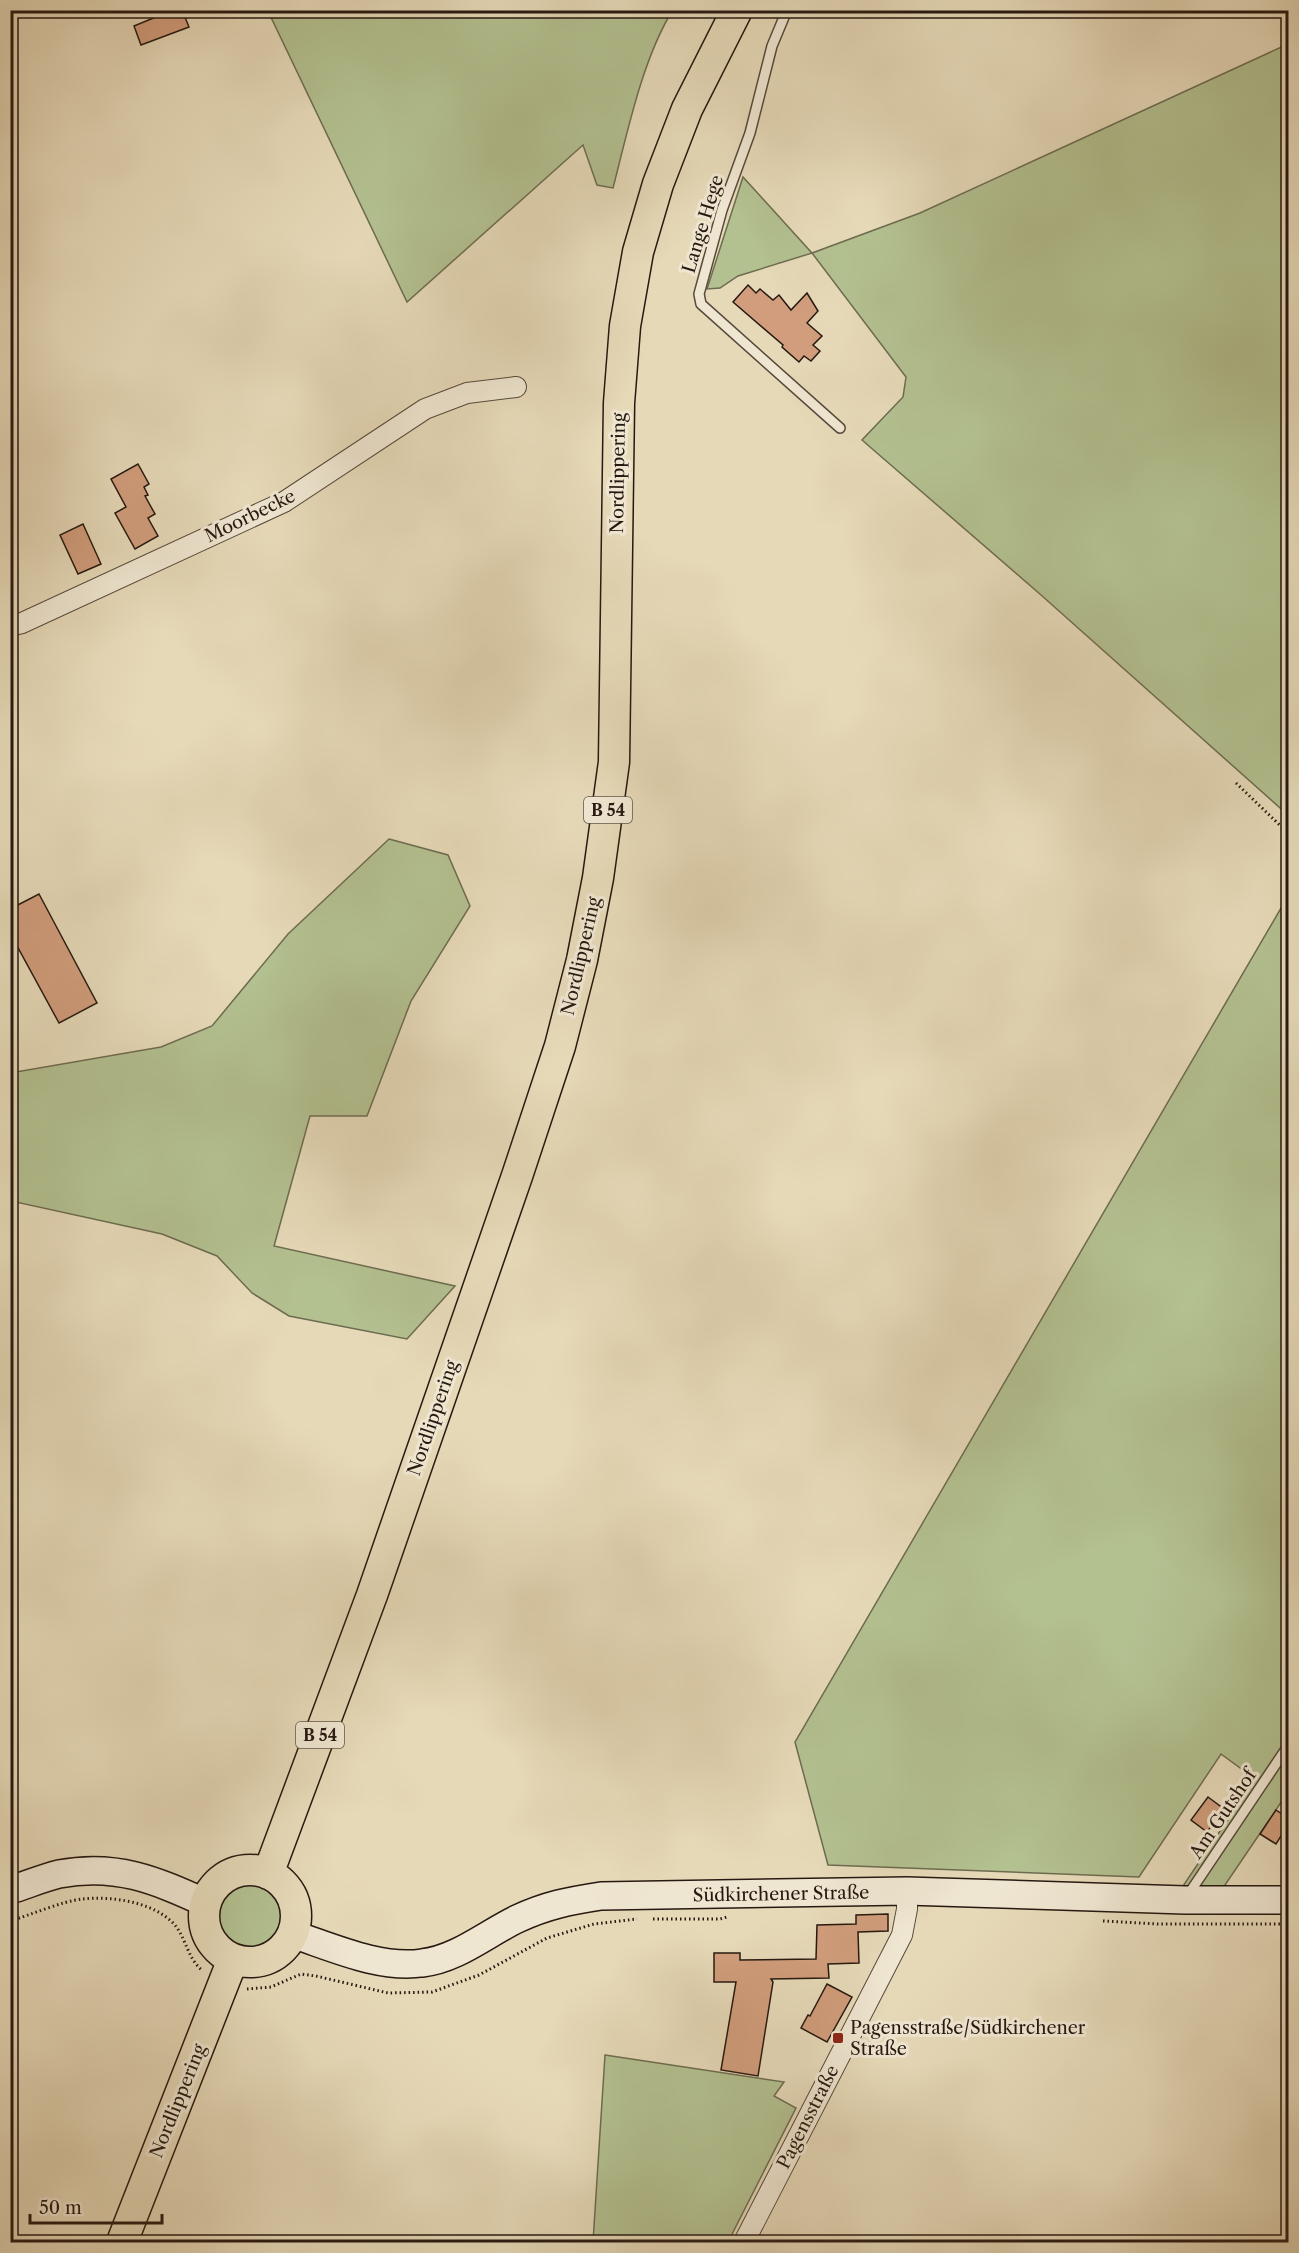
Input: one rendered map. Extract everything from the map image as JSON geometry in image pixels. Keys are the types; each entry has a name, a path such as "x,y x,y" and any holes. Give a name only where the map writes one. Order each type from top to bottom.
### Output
{"main road":[{"name":"Nordlippering","path":"267,1874 372,1595 517,1176 560,1046 577,981 598,878 614,762 619,403 626,326 638,252 658,184 687,109 737,10"},
{"path":"253,1870 267,1874 280,1881 292,1899 296,1920 292,1934 284,1947 272,1956 258,1962 242,1962 229,1970 207,1934 204,1918 206,1903 213,1889 224,1878 237,1872 253,1870"},
{"name":"Nordlippering","path":"122,2242 229,1970"}],"street":[{"name":"Moorbecke","path":"10,626 22,623 284,502 425,409 467,393 516,387"},
{"path":"10,1890 57,1875 92,1869 125,1872 157,1881 206,1903"},
{"name":"Südkirchener Straße","path":"292,1934 372,1959 401,1964 422,1963 443,1958 516,1919 555,1903 601,1896 907,1891 1185,1900 1288,1900"},
{"name":"Pagensstraße","path":"744,2242 902,1935 908,1910 907,1891"}],"lane":[{"name":"Lange Hege","path":"787,10 772,46 750,133 722,210 699,294 701,304 840,428"},
{"name":"Am Gutshof","path":"1185,1900 1288,1746"}],"path":[{"path":"1236,783 1288,833"},
{"path":"10,1921 81,1899 127,1901 159,1912 172,1922 196,1966 208,1976 229,1970 238,1988 252,1990 271,1987 301,1974 388,1993 432,1992 479,1975 547,1938 594,1924 639,1919"},
{"path":"651,1919 720,1919 736,1913"},
{"path":"1101,1921 1158,1924 1288,1924"}],"green space":[{"path":"268,11 672,11 661,31 644,74 613,188 597,185 583,145 407,302"},
{"path":"1288,44 1288,815 1041,595 862,440 903,397 906,377 812,253 920,213"},
{"path":"743,177 812,253 738,276 720,288 707,289"},
{"path":"389,839 448,855 470,906 411,1001 367,1116 310,1116 274,1246 455,1286 407,1339 289,1316 252,1293 217,1256 162,1234 11,1201 11,1071 161,1047 212,1026 288,934"},
{"path":"1288,896 1288,1792 1223,1888 1183,1886 1255,1779 1221,1754 1139,1877 828,1865 795,1742"},
{"path":"242,1882 256,1882 268,1887 278,1897 283,1916 278,1935 268,1945 256,1950 242,1950 230,1945 220,1935 215,1923 215,1909 220,1897 230,1887"},
{"path":"605,2055 784,2082 774,2096 796,2108 728,2242 593,2242"}],"building":[{"path":"173,10 182,10 189,27 141,45 134,26"},
{"path":"748,285 756,293 760,289 773,300 779,295 791,310 807,293 818,311 807,323 822,336 813,345 820,351 811,361 804,356 799,362 782,347 783,345 733,302"},
{"path":"138,464 149,484 144,487 148,495 145,496 155,514 148,518 158,536 135,549 115,513 126,507 111,479"},
{"path":"83,524 101,564 78,574 60,535"},
{"path":"39,894 97,1003 59,1023 10,933 10,909"},
{"path":"1208,1797 1224,1809 1207,1832 1191,1820"},
{"path":"1276,1810 1288,1818 1288,1825 1276,1844 1260,1834"},
{"path":"888,1914 888,1931 858,1932 859,1963 828,1964 829,1978 771,1979 773,1982 758,2076 721,2070 736,1982 714,1982 714,1953 740,1953 740,1960 816,1959 817,1925 856,1924 856,1915"},
{"path":"827,1984 852,1997 827,2042 801,2028"}],"place":[{"name":"Pagensstraße/Südkirchener Straße","path":"838,2038"}]}
